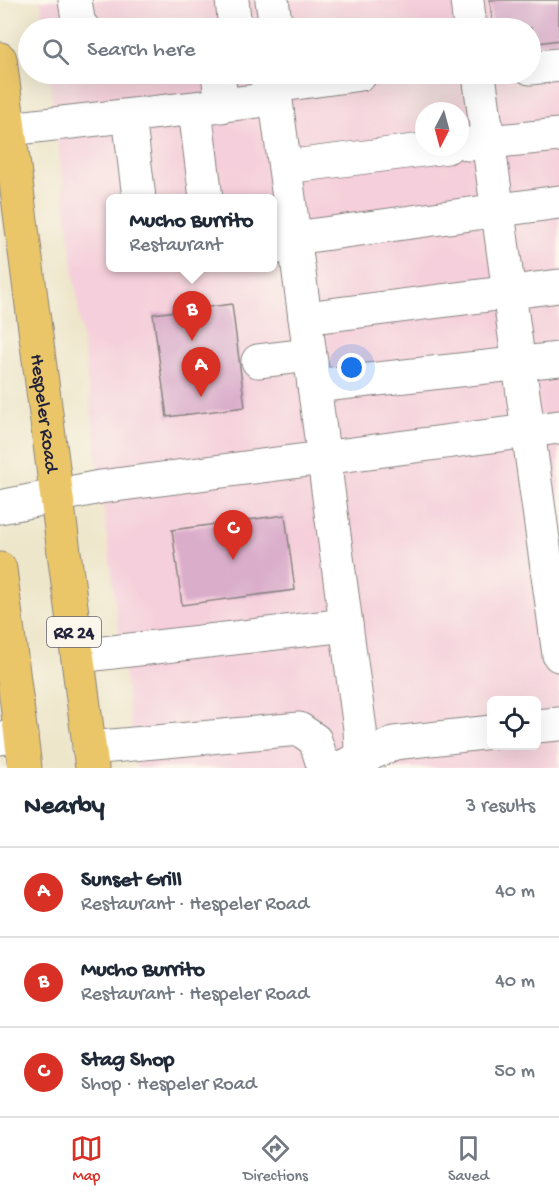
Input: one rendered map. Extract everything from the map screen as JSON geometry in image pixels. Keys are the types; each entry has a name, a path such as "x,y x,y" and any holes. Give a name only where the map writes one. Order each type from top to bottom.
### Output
{"main road":[{"name":"Hespeler Road","path":"0,59 91,758"},
{"path":"0,568 10,736 25,768"}],"lane":[{"path":"75,0 78,18"},
{"path":"232,0 234,18"},
{"path":"272,0 275,18"},
{"path":"467,0 469,18"},
{"path":"541,67 559,65"},
{"path":"206,194 209,108 215,84"},
{"path":"9,129 257,101 272,84"},
{"path":"275,84 285,167 284,243 304,318 346,625 360,729 355,764"},
{"path":"482,84 474,144 498,210 520,364 544,429 559,655"},
{"path":"129,116 138,194"},
{"path":"474,144 559,135"},
{"path":"285,167 415,151"},
{"path":"284,243 559,202"},
{"path":"304,318 559,286"},
{"path":"258,362 311,370 520,364 559,360"},
{"path":"0,507 100,487 544,429"},
{"path":"78,656 346,625"},
{"path":"541,726 559,724"},
{"path":"91,758 299,729 315,740 324,768"},
{"path":"355,764 394,743 487,733"}],"shaded area":[{"path":"40,0 559,0 559,768 136,768 50,84 541,84 541,18 43,18"}],"building":[{"path":"490,0 559,0 559,40 541,43 541,18 492,18"},
{"path":"232,304 245,407 167,417 153,314"},
{"path":"285,515 295,590 182,605 172,530"}],"place":[{"name":"Mucho Burrito","path":"192,341"},
{"name":"Sunset Grill","path":"201,397"},
{"name":"Stag Shop","path":"233,560"}]}
